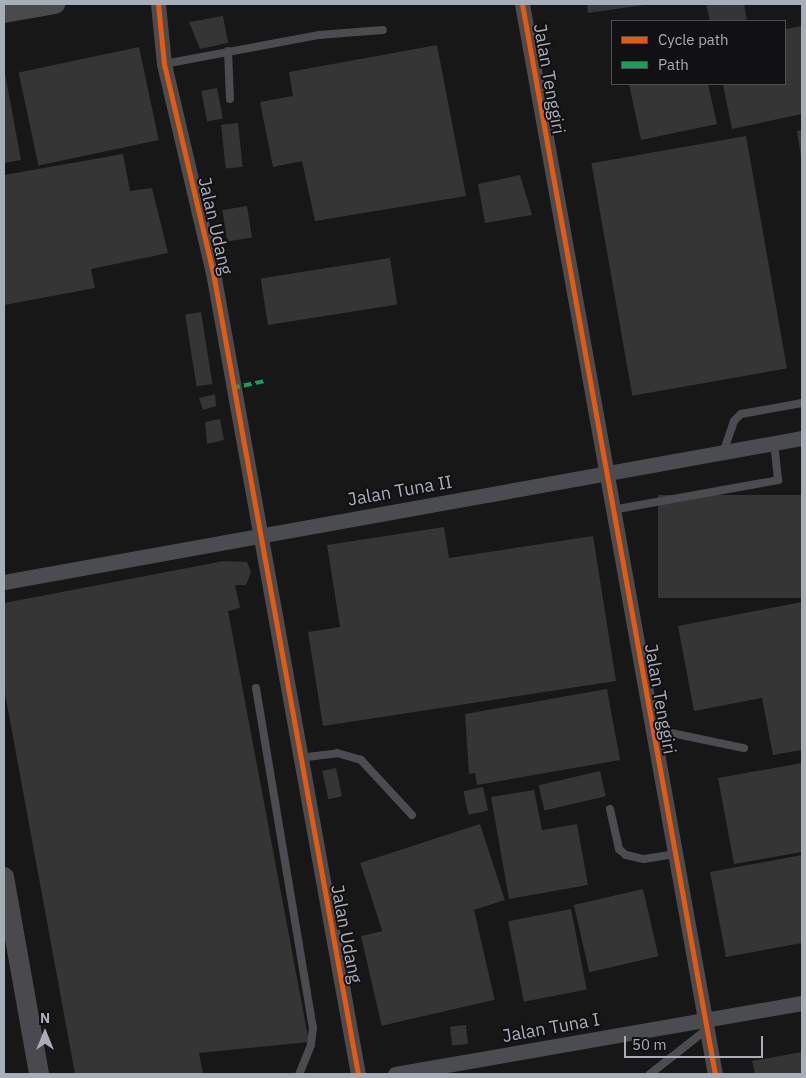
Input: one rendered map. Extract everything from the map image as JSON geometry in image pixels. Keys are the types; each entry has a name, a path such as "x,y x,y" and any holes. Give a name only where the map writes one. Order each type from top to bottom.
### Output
{"street":[{"path":"4,13 48,4"},
{"name":"Jalan Udang","path":"158,4 164,64 214,278 257,535 358,1074"},
{"name":"Jalan Tenggiri","path":"522,4 605,474 715,1074"},
{"name":"Jalan Tuna II","path":"4,582 802,438"},
{"path":"4,877 38,1074"},
{"name":"Jalan Tuna I","path":"395,1074 706,1025 802,1002"}],"lane":[{"path":"164,64 228,51 382,30"},
{"path":"228,51 230,99"},
{"path":"723,453 734,421 741,414 802,403"},
{"path":"612,511 778,480 774,444"},
{"path":"256,688 313,1028 299,1074"},
{"path":"652,729 744,748"},
{"path":"299,758 337,753 361,760 412,815"},
{"path":"610,808 619,849 626,855 644,859 675,854"},
{"path":"650,1074 706,1025"}],"building":[{"path":"587,4 644,4 644,5 588,13"},
{"path":"706,4 744,4 747,20 710,20"},
{"path":"223,16 228,43 200,49 189,22"},
{"path":"802,26 802,114 732,129 723,85 786,85 786,29"},
{"path":"437,45 466,196 315,221 302,161 273,167 260,102 293,96 289,72"},
{"path":"139,47 159,140 38,165 19,73"},
{"path":"4,68 21,160 4,163"},
{"path":"629,85 708,85 717,124 641,140"},
{"path":"217,88 223,118 207,121 201,91"},
{"path":"238,123 243,167 226,169 221,125"},
{"path":"802,130 802,157 801,157 797,131"},
{"path":"746,136 787,368 632,396 591,163"},
{"path":"123,154 130,191 152,188 168,253 91,269 95,288 4,305 4,175"},
{"path":"520,175 532,215 485,223 478,184"},
{"path":"247,206 252,238 227,242 222,210"},
{"path":"390,258 397,304 268,325 261,278"},
{"path":"201,312 212,384 197,387 185,315"},
{"path":"215,394 216,406 203,410 199,398"},
{"path":"220,419 224,440 207,444 205,422"},
{"path":"658,495 802,495 802,598 658,598"},
{"path":"444,527 449,558 593,536 616,681 323,726 308,632 340,627 327,545"},
{"path":"224,561 247,562 251,572 246,585 235,585 240,608 228,611 309,1042 199,1053 203,1074 75,1074 4,688 4,603"},
{"path":"802,602 802,750 773,755 762,698 694,711 678,626"},
{"path":"607,689 620,760 477,785 475,773 469,774 465,714"},
{"path":"802,763 802,852 734,864 718,778"},
{"path":"336,768 342,796 328,799 322,771"},
{"path":"600,771 606,796 544,811 539,785"},
{"path":"483,787 488,810 468,815 463,791"},
{"path":"534,790 542,830 577,824 588,885 509,899 491,797"},
{"path":"480,824 505,900 385,939 360,863"},
{"path":"802,855 802,943 726,957 710,872"},
{"path":"643,889 659,956 589,972 574,905"},
{"path":"571,909 587,989 524,1002 508,921"},
{"path":"474,910 495,1000 382,1026 361,936"},
{"path":"466,1025 468,1044 452,1046 450,1027"},
{"path":"802,1052 802,1074 755,1074 752,1061"}],"marked path":[{"path":"232,388 264,381"}],"cycle path":[{"path":"158,4 164,64 214,278 358,1074"},
{"path":"522,4 715,1074"}]}
